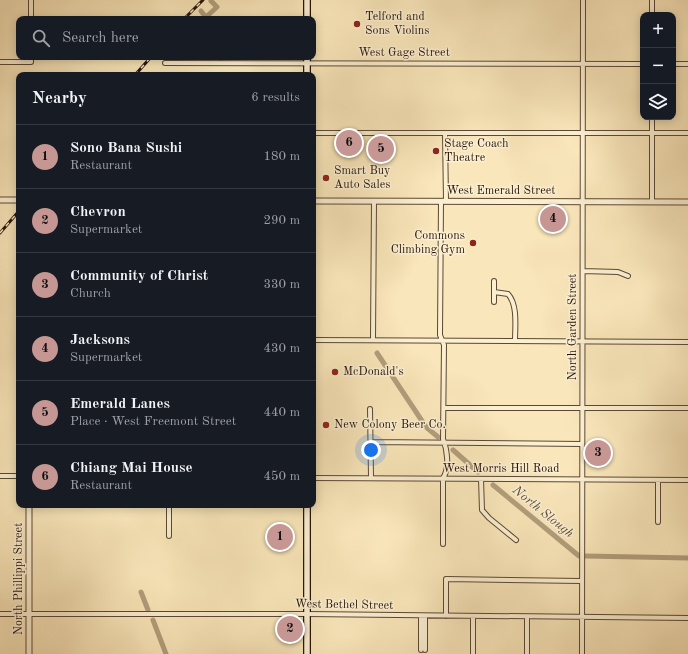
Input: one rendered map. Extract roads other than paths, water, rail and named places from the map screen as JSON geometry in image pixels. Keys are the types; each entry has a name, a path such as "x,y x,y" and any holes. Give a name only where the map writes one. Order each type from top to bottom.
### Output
{"main road":[{"path":"307,0 307,16"},
{"path":"307,60 307,72"},
{"path":"307,508 307,654"}],"street":[{"path":"31,0 31,16"},
{"name":"North Garden Street","path":"582,654 583,0"},
{"path":"652,0 652,12"},
{"path":"0,62 31,60"},
{"name":"West Gage Street","path":"165,63 307,60 640,64"},
{"path":"676,64 688,64"},
{"path":"652,120 652,202"},
{"path":"316,133 688,133"},
{"path":"443,544 443,478 446,474 446,448 443,439 444,345 440,336 445,133"},
{"path":"0,200 16,200"},
{"name":"West Emerald Street","path":"316,201 688,202"},
{"path":"373,340 374,201"},
{"path":"583,271 618,272 628,276"},
{"path":"494,281 494,302"},
{"path":"494,292 508,294 512,298 515,316 515,341"},
{"path":"316,340 688,342"},
{"path":"444,408 688,408"},
{"path":"370,409 371,478"},
{"path":"370,442 582,444"},
{"path":"0,476 16,476"},
{"name":"West Morris Hill Road","path":"316,478 688,480"},
{"path":"481,479 482,510 488,518 516,540"},
{"path":"658,480 658,522"},
{"name":"North Phillippi Street","path":"29,508 29,654"},
{"path":"169,508 169,536"},
{"path":"446,616 446,579 582,581"},
{"name":"West Bethel Street","path":"0,614 307,614 688,618"},
{"path":"423,616 423,650"},
{"path":"472,616 472,654"},
{"path":"527,617 527,654"}],"waterway":[{"path":"207,16 217,7 211,1"},
{"name":"North Slough","path":"201,11 205,16"},
{"name":"North Slough","path":"377,353 426,427 438,437"},
{"name":"North Slough","path":"453,450 478,472"},
{"name":"North Slough","path":"493,485 579,556"},
{"name":"North Slough","path":"585,556 688,558"},
{"path":"141,592 148,610"},
{"path":"153,620 166,654"}],"railway":[{"path":"187,16 203,0"},
{"path":"138,72 148,60"},
{"path":"0,233 16,214"}],"place":[{"name":"Telford and Sons Violins","path":"357,24"},
{"name":"Chiang Mai House","path":"349,143"},
{"name":"Emerald Lanes","path":"381,149"},
{"name":"Stage Coach Theatre","path":"436,151"},
{"name":"Smart Buy Auto Sales","path":"326,178"},
{"name":"Jacksons","path":"553,219"},
{"name":"Commons Climbing Gym","path":"473,243"},
{"name":"McDonald's","path":"335,372"},
{"name":"New Colony Beer Co.","path":"326,425"},
{"name":"Community of Christ","path":"598,453"},
{"name":"Sono Bana Sushi","path":"280,537"},
{"name":"Chevron","path":"290,629"}]}
